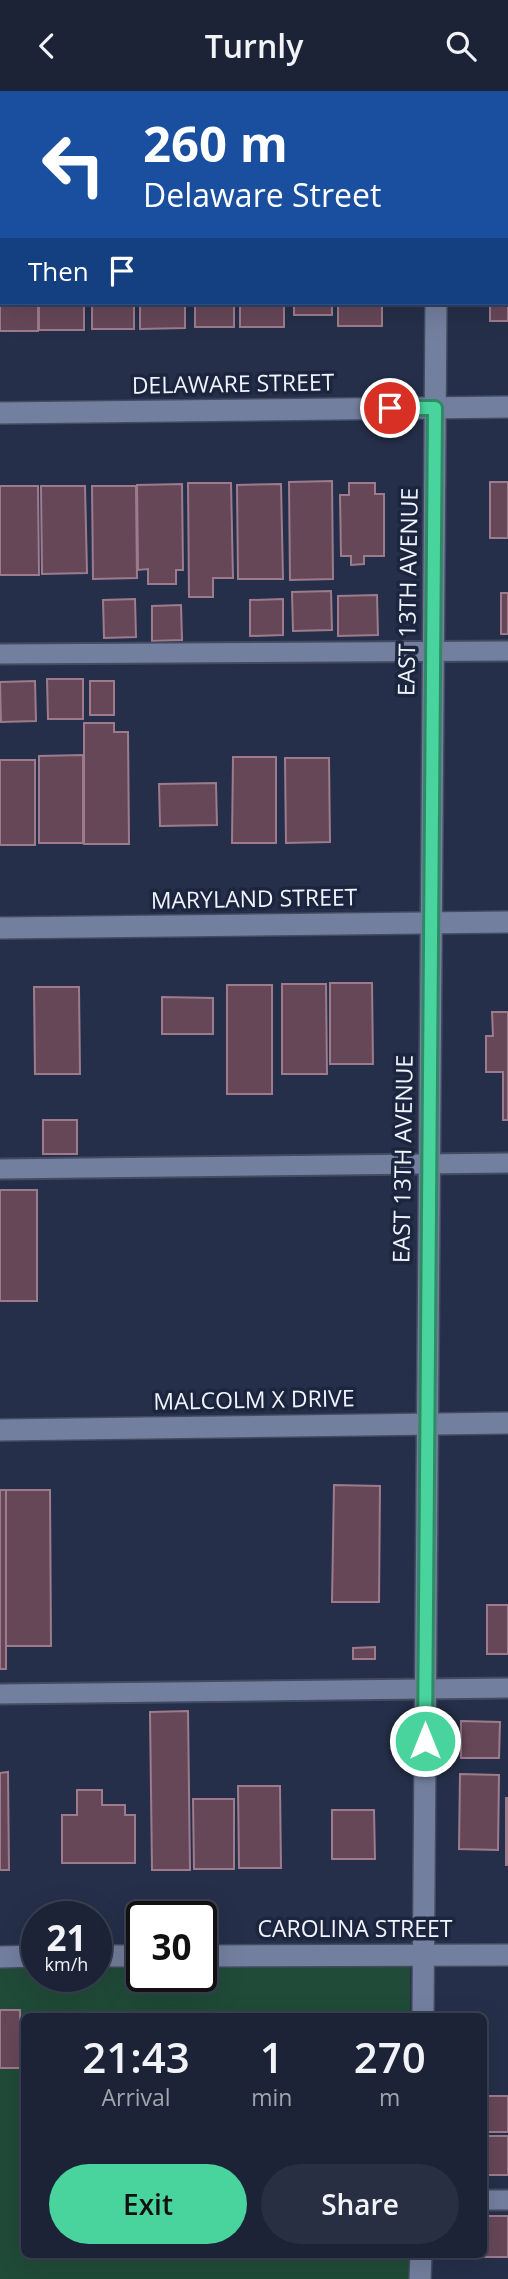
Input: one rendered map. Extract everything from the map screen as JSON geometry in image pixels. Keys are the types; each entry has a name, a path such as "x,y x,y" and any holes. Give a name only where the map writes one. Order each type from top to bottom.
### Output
{"street":[{"name":"EAST 13TH AVENUE","path":"423,2013 436,305"},
{"name":"DELAWARE STREET","path":"0,413 508,407"},
{"name":"MARYLAND STREET","path":"0,928 508,922"},
{"name":"MALCOLM X DRIVE","path":"0,1430 508,1423"},
{"name":"CAROLINA STREET","path":"217,1956 508,1955"},
{"path":"0,1957 21,1956"},
{"path":"420,2279 421,2258"}],"lane":[{"path":"0,654 508,651"},
{"path":"0,1169 508,1163"},
{"path":"0,1694 508,1688"},
{"path":"487,2200 508,2200"}],"green space":[{"path":"0,1961 21,1961 21,1992 112,1992 112,1961 126,1961 126,1992 217,1992 217,1961 410,1961 410,2013 21,2013 21,2258 410,2258 410,2279 0,2279"}],"building":[{"path":"0,305 38,305 38,331 0,331"},
{"path":"39,305 84,305 84,330 39,330"},
{"path":"92,305 134,305 134,329 92,329"},
{"path":"140,305 185,305 185,328 140,329"},
{"path":"195,305 234,305 234,327 195,327"},
{"path":"240,305 284,305 284,327 240,327"},
{"path":"294,305 332,305 332,315 294,315"},
{"path":"338,305 382,305 382,326 338,326"},
{"path":"490,305 508,305 508,321 490,321"},
{"path":"332,481 333,579 290,580 289,482"},
{"path":"490,482 508,482 508,538 490,538"},
{"path":"188,483 231,483 233,578 213,578 213,597 189,597"},
{"path":"349,483 375,483 375,494 384,494 384,556 364,556 364,564 351,565 351,556 341,556 340,495 349,495"},
{"path":"182,484 183,570 176,570 176,584 148,584 148,569 138,570 137,485"},
{"path":"281,484 283,579 238,579 237,485"},
{"path":"0,486 38,486 39,575 0,575"},
{"path":"41,486 85,486 87,573 42,574"},
{"path":"92,486 136,486 137,578 93,579"},
{"path":"331,591 332,630 293,631 292,592"},
{"path":"501,593 508,593 508,634 501,634"},
{"path":"377,595 378,635 338,636 338,596"},
{"path":"135,599 136,637 104,638 103,600"},
{"path":"283,599 283,635 250,636 250,600"},
{"path":"181,605 182,640 152,641 152,606"},
{"path":"47,679 83,679 83,719 48,719"},
{"path":"35,681 36,721 1,722 0,682"},
{"path":"90,681 114,681 114,715 90,715"},
{"path":"84,723 114,723 114,732 128,732 129,844 84,844"},
{"path":"83,755 83,843 39,843 39,756"},
{"path":"233,757 276,757 276,843 232,843"},
{"path":"285,758 329,758 330,842 286,843"},
{"path":"0,760 35,760 35,845 0,845"},
{"path":"216,783 217,825 160,826 159,784"},
{"path":"330,983 372,983 373,1064 330,1064"},
{"path":"282,984 326,984 327,1074 282,1074"},
{"path":"227,985 272,985 272,1094 227,1094"},
{"path":"34,987 79,987 80,1074 35,1074"},
{"path":"162,997 213,998 213,1034 162,1034"},
{"path":"492,1012 508,1012 508,1120 503,1120 503,1072 486,1072 486,1036 493,1036"},
{"path":"43,1120 77,1120 77,1154 43,1154"},
{"path":"0,1190 37,1190 37,1301 0,1301"},
{"path":"334,1485 380,1486 379,1602 332,1602"},
{"path":"0,1490 6,1490 6,1669 0,1669"},
{"path":"6,1490 50,1490 51,1646 6,1646"},
{"path":"487,1605 508,1605 508,1654 487,1654"},
{"path":"375,1647 375,1659 353,1659 353,1648"},
{"path":"188,1711 190,1870 152,1870 150,1712"},
{"path":"461,1721 500,1722 499,1758 461,1758"},
{"path":"8,1772 9,1870 0,1870 0,1773"},
{"path":"460,1774 499,1775 498,1850 459,1849"},
{"path":"238,1786 280,1786 281,1868 239,1868"},
{"path":"77,1790 102,1790 102,1805 125,1805 125,1815 135,1815 135,1863 62,1863 62,1815 77,1815"},
{"path":"508,1798 508,1865 506,1865"},
{"path":"193,1799 234,1799 234,1869 194,1869"},
{"path":"332,1810 374,1810 375,1859 332,1859"},
{"path":"0,2010 20,2010 21,2068 0,2068"},
{"path":"487,2096 508,2096 508,2132 487,2132"},
{"path":"487,2136 508,2136 508,2175 487,2175"},
{"path":"487,2216 508,2216 508,2257 487,2257"}],"route":[{"path":"390,408 435,408 425,1741"}]}
